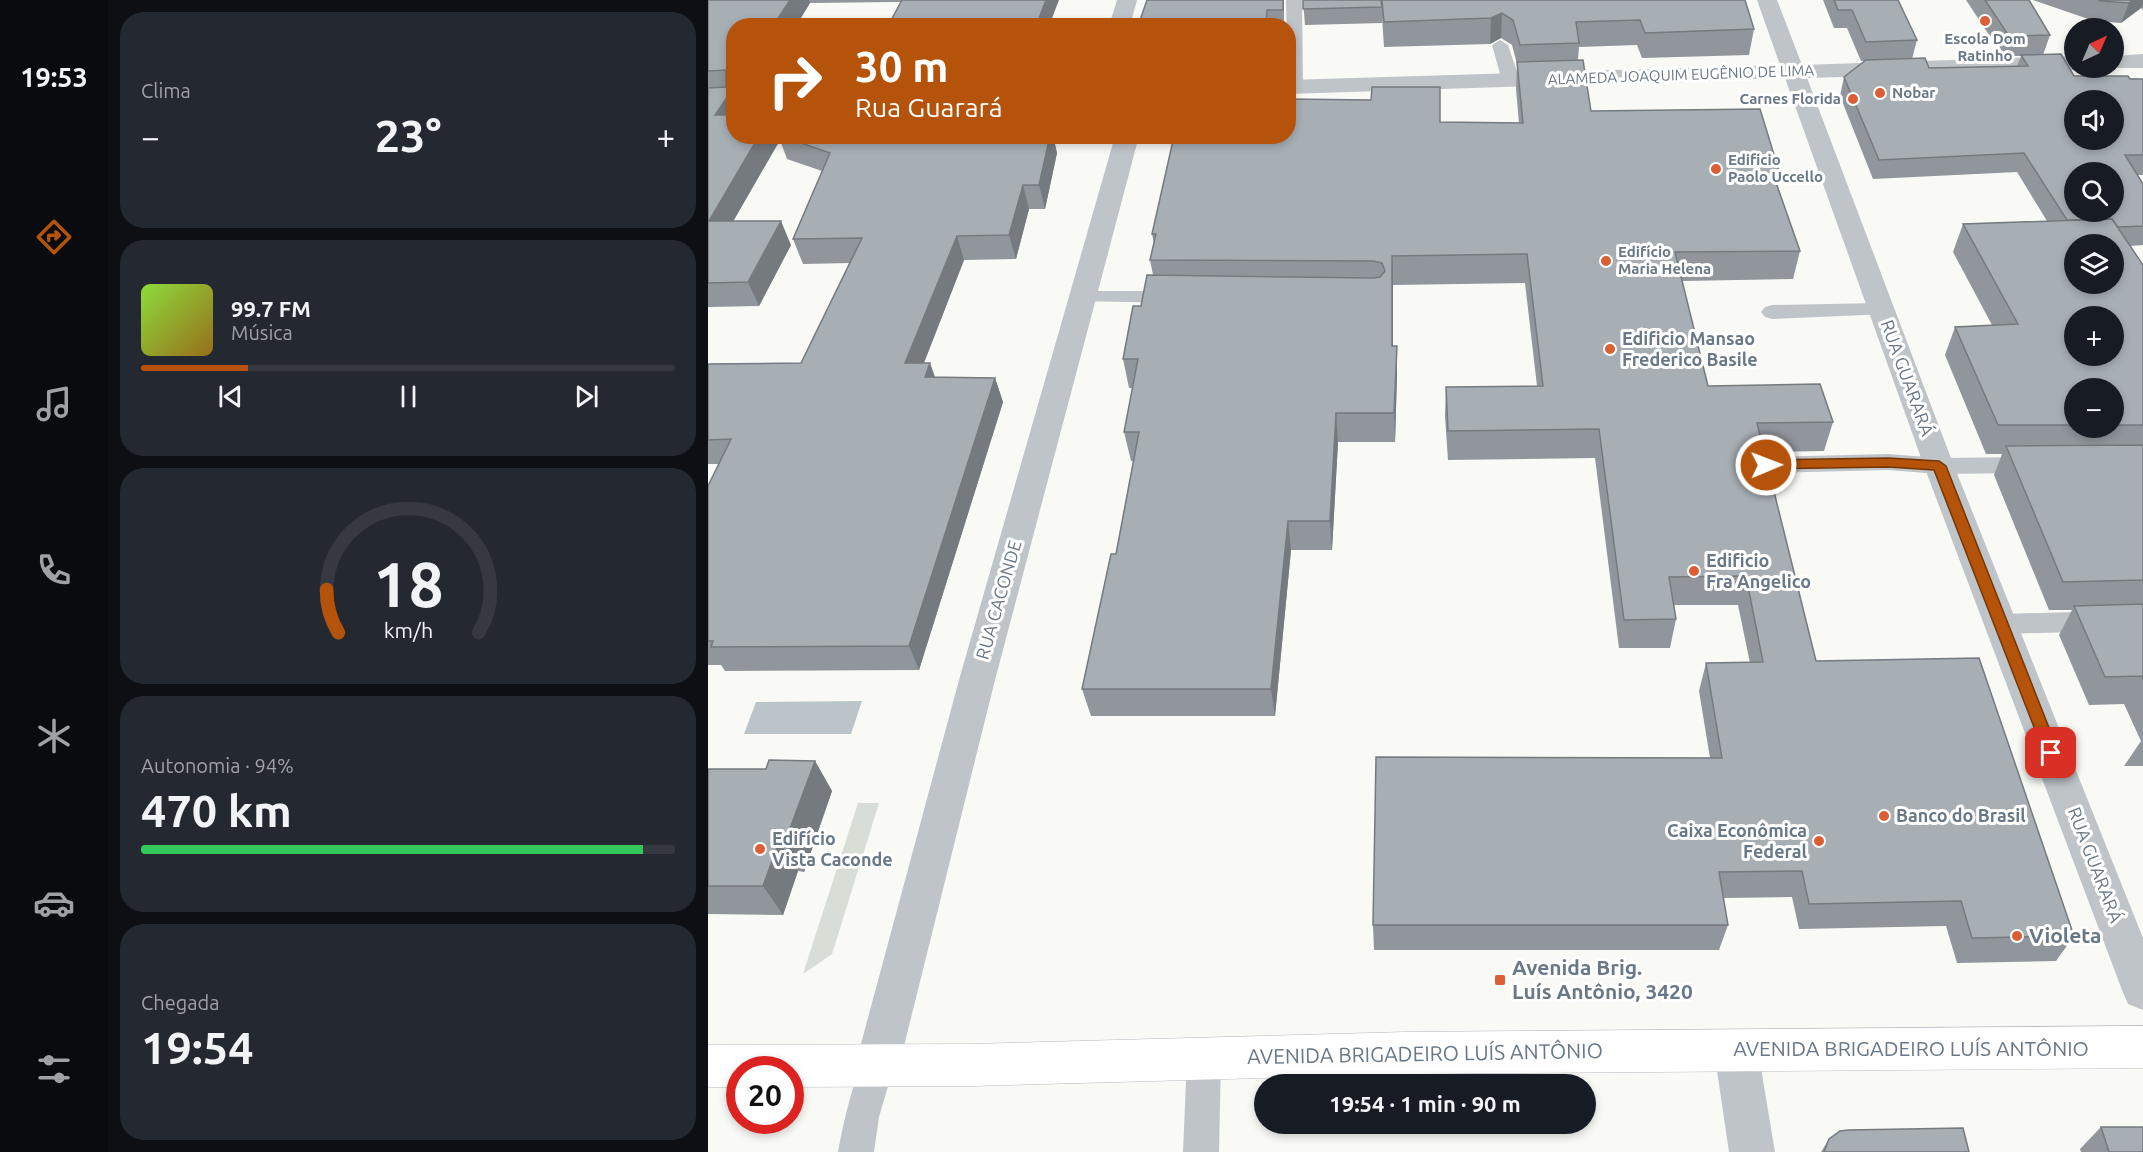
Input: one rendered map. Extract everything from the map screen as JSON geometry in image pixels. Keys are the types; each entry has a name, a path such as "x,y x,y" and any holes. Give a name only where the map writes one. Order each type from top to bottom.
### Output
{"main road":[{"name":"AVENIDA BRIGADEIRO LUÍS ANTÔNIO","path":"708,1066 877,1066 1406,1053 2143,1047"}],"street":[{"path":"1121,18 1126,0"},
{"name":"RUA GUARARÁ","path":"1767,0 1939,466 2143,990"},
{"path":"2124,62 2143,61"},
{"name":"ALAMEDA JOAQUIM EUGÊNIO DE LIMA","path":"1296,87 2064,63"},
{"name":"RUA CACONDE","path":"877,1066 977,680 1125,144"},
{"path":"1736,1050 1752,1152"}],"lane":[{"path":"1293,18 1294,0"},
{"path":"1500,45 1511,81"},
{"path":"1084,297 1191,297"},
{"path":"1772,312 1881,309"},
{"path":"1766,465 1888,462 1939,466 2051,465"},
{"path":"2001,624 2143,620"},
{"path":"1201,1152 1204,1058"},
{"path":"856,1152 862,1117 877,1066"}],"shaded area":[{"path":"862,701 851,734 744,734 756,702"},
{"path":"858,803 879,803 832,954 803,974"}],"building":[{"path":"708,0 790,0 778,18 726,18 726,70 708,71"},
{"path":"902,0 1046,0 1039,18 892,18"},
{"path":"1147,0 1283,0 1283,10 1267,10 1266,18 1141,18"},
{"path":"1303,0 1381,0 1382,7 1303,9"},
{"path":"1382,0 1745,0 1754,29 1645,33 1640,20 1576,22 1579,43 1520,45 1513,20 1502,13 1491,18 1384,22"},
{"path":"1834,0 1898,0 1917,40 1866,42 1852,10 1838,10"},
{"path":"1985,0 2029,0 2050,35 2009,36"},
{"path":"2098,0 2133,0 2129,3"},
{"path":"2061,54 2064,59 2064,78 2124,78 2128,76 2130,79 2143,79 2143,155 2125,155 2143,184 2143,226 2118,227 2114,222 2124,222 2124,162 2064,162 2064,215 2024,153 1879,160 1844,77 1866,60 1925,58 1929,68 2028,66 2021,55"},
{"path":"1583,60 1591,111 1760,109 1780,174 1773,174 1800,251 1675,252 1708,386 1820,384 1833,422 1757,423 1816,661 1979,658 2074,936 1972,938 1961,901 1809,904 1802,871 1719,872 1728,925 1373,925 1376,757 1722,758 1706,663 1763,662 1746,576 1669,577 1676,619 1624,620 1599,429 1448,431 1446,387 1543,386 1527,254 1392,256 1392,346 1397,346 1394,413 1336,413 1330,521 1288,521 1271,689 1082,689 1111,554 1116,554 1139,432 1124,432 1138,359 1123,359 1133,306 1141,306 1147,275 1373,278 1380,277 1385,271 1382,263 1373,261 1150,260 1156,234 1152,234 1172,144 1296,144 1296,99 1371,100 1372,87 1440,87 1440,122 1523,123 1517,62"},
{"path":"726,87 726,99 715,115 726,115 726,144 754,144 709,221 781,221 748,282 708,283 708,88"},
{"path":"804,144 1048,144 1039,185 1023,185 1009,235 957,236 905,363 930,363 925,377 995,378 909,646 711,647 713,641 708,641 708,486 731,439 708,440 708,364 801,363 862,238 793,239 830,153"},
{"path":"2064,221 2114,222 2122,234 2064,234 2064,294 2124,294 2124,237 2143,265 2143,425 2124,425 2124,378 2064,378 2064,425 1998,425 1955,327 2018,324 1963,224"},
{"path":"2143,445 2143,580 2063,582 2006,446"},
{"path":"2143,604 2143,679 2142,676 2105,677 2074,606"},
{"path":"769,760 815,761 785,842 779,842 763,886 708,886 708,769 766,769"},
{"path":"2101,1127 2143,1127 2143,1152 2109,1152"},
{"path":"1963,1128 1969,1152 1824,1152 1829,1139 1840,1131"}],"place":[{"name":"Escola Dom Ratinho","path":"1985,21"},
{"name":"Nobar","path":"1880,93"},
{"name":"Carnes Florida","path":"1853,99"},
{"name":"Edificio Paolo Uccello","path":"1716,169"},
{"name":"Edifício Maria Helena","path":"1606,261"},
{"name":"Edificio Mansao Frederico Basile","path":"1610,349"},
{"name":"Edificio Fra Angelico","path":"1694,571"},
{"name":"Banco do Brasil","path":"1884,816"},
{"name":"Caixa Econômica Federal","path":"1819,841"},
{"name":"Edifício Vista Caconde","path":"760,849"},
{"name":"Violeta","path":"2017,936"},
{"name":"Avenida Brig. Luís Antônio, 3420","path":"1500,980"}],"route":[{"path":"1766,465 1888,462 1939,466 2051,753"}]}
